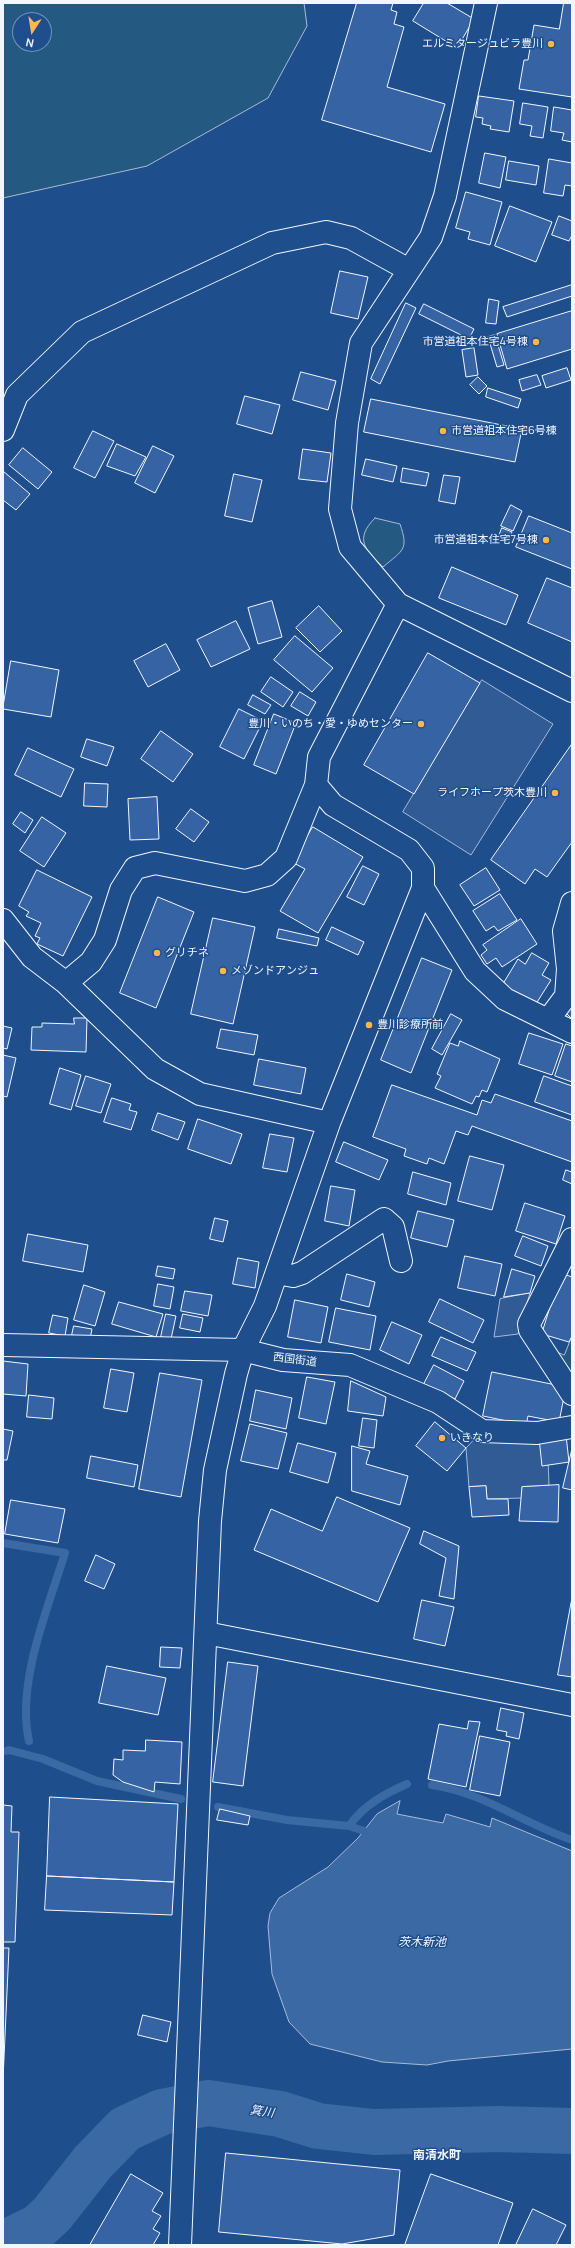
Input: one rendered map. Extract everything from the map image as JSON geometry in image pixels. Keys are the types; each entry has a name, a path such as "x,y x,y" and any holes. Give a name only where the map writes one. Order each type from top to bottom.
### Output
{"street":[{"path":"486,3 445,196 431,237 362,343 347,423 340,509 350,547 398,604 572,691"},
{"path":"3,430 17,395 82,332 272,243 326,232 351,238 409,270"},
{"path":"66,983 91,962 105,940 121,890 135,868 155,864 245,881 267,875 286,858 316,785 319,757 398,604"},
{"path":"180,2245 210,1522 215,1470 236,1374 244,1350 265,1306 330,1123 423,888 423,868 409,850 333,805 316,785"},
{"path":"423,888 476,971 505,999 572,1032"},
{"path":"548,1020 566,996 568,969 564,931 572,903"},
{"path":"3,920 32,957 66,983 155,1069 200,1094 330,1123"},
{"path":"277,1273 293,1276 302,1273 384,1219 393,1227 401,1261"},
{"path":"572,1239 529,1324 530,1330 572,1394"},
{"name":"西国街道","path":"3,1345 244,1350 283,1360 350,1365 438,1402 482,1430 537,1433 572,1427"},
{"path":"206,1633 572,1705"}],"shaded area":[{"path":"3,3 304,3 307,26 268,98 147,166 3,198"},
{"path":"375,518 400,524 404,539 404,545 400,553 383,567 371,555 364,544 365,532"},
{"path":"482,680 553,724 471,855 403,812"},
{"path":"530,1293 518,1334 494,1337 500,1299"},
{"path":"572,1336 572,1385 545,1347 564,1355"},
{"path":"547,1429 549,1486 522,1487 522,1498 487,1499 486,1486 469,1487 466,1448 482,1431"}],"water":[{"name":"茨木新池","path":"400,1801 397,1814 443,1823 446,1814 490,1827 492,1818 572,1851 572,2049 448,2061 427,2065 382,2062 310,2044 289,2022 272,1974 268,1926 270,1913 279,1898 328,1867 358,1838 377,1814"}],"building":[{"path":"357,3 393,3 391,10 397,12 394,24 404,27 387,87 445,104 431,152 322,120"},
{"path":"424,3 447,3 474,19 457,48 413,21"},
{"name":"エルミタージュビラ豊川","path":"564,3 572,3 572,97 519,89 524,60 528,60 534,25 559,29"},
{"path":"479,96 514,101 509,132 490,129 491,126 482,124 483,118 476,117"},
{"path":"523,103 548,107 543,138 530,136 532,126 520,124"},
{"path":"554,107 572,110 572,142 562,140 564,133 551,131"},
{"path":"485,153 506,157 500,188 479,183"},
{"path":"549,159 572,163 572,186 565,185 563,196 544,193"},
{"path":"509,161 539,166 536,185 506,180"},
{"path":"466,192 502,202 490,245 468,239 470,232 456,228"},
{"path":"510,206 552,222 536,262 495,246"},
{"path":"559,216 572,221 572,235 569,241 552,235"},
{"path":"340,271 368,277 358,319 331,313"},
{"path":"572,285 572,296 507,317 503,307"},
{"path":"489,299 499,301 496,324 486,323"},
{"path":"406,303 416,308 380,384 371,379"},
{"path":"424,304 474,329 469,339 419,314"},
{"name":"市営道祖本住宅4号棟","path":"572,311 572,349 507,369 497,334"},
{"path":"495,335 504,365 497,367 488,337"},
{"path":"474,348 478,375 466,377 462,350"},
{"path":"567,368 571,380 546,388 542,376"},
{"path":"301,372 336,381 328,410 293,400"},
{"path":"537,375 541,385 522,391 519,380"},
{"path":"478,377 487,386 479,394 470,385"},
{"path":"488,388 521,399 518,408 486,397"},
{"path":"245,396 280,405 272,434 237,424"},
{"name":"市営道祖本住宅6号棟","path":"371,399 522,429 515,462 364,432"},
{"path":"93,431 114,441 95,478 74,468"},
{"path":"117,444 146,457 135,476 107,466"},
{"path":"153,446 174,456 155,493 135,483"},
{"path":"23,448 52,472 38,489 9,465"},
{"path":"303,449 331,453 327,482 299,479"},
{"path":"366,459 397,466 393,482 362,475"},
{"path":"403,468 429,473 426,486 401,482"},
{"path":"3,471 30,494 16,510 3,500"},
{"path":"234,474 262,480 252,522 225,516"},
{"path":"444,475 460,477 455,504 439,501"},
{"path":"511,505 522,511 513,531 501,526"},
{"name":"市営道祖本住宅7号棟","path":"529,516 572,533 572,569 516,547"},
{"path":"502,528 512,532 507,543 498,539"},
{"path":"452,567 518,595 506,625 439,598"},
{"path":"547,578 572,588 572,642 528,623"},
{"path":"272,601 282,637 258,644 248,608"},
{"path":"319,606 342,631 320,652 296,628"},
{"path":"236,621 250,649 211,667 197,640"},
{"path":"295,636 333,668 312,692 274,660"},
{"path":"166,644 180,670 148,687 134,661"},
{"name":"豊川・いのち・愛・ゆめセンター","path":"428,653 480,683 414,794 364,765"},
{"path":"11,661 59,670 51,717 3,709"},
{"path":"271,677 293,692 283,707 261,692"},
{"path":"300,692 316,702 308,716 291,706"},
{"path":"253,695 271,705 265,714 248,705"},
{"path":"239,709 263,721 244,759 220,747"},
{"path":"274,714 296,723 276,774 254,765"},
{"path":"161,731 193,754 173,782 141,759"},
{"path":"87,739 114,747 107,766 81,757"},
{"name":"ライフホープ茨木豊川","path":"572,744 572,842 547,877 535,869 525,884 491,860"},
{"path":"28,748 74,769 61,797 15,775"},
{"path":"85,783 108,784 107,807 84,806"},
{"path":"157,797 159,839 130,840 128,799"},
{"path":"191,809 209,822 194,842 176,829"},
{"path":"21,812 33,820 25,833 13,824"},
{"path":"42,817 66,833 44,867 20,851"},
{"path":"313,827 363,857 318,933 280,911 305,869 292,862"},
{"path":"363,866 379,874 364,905 347,897"},
{"path":"486,868 500,890 474,906 460,885"},
{"path":"37,870 92,897 63,956 37,944 40,938 35,936 41,923 26,916 29,912 19,906"},
{"path":"500,894 517,920 498,931 494,926 486,931 473,911"},
{"name":"グリチネ","path":"158,897 194,912 156,1008 120,993"},
{"name":"メゾンドアンジュ","path":"213,918 255,927 233,1024 191,1014"},
{"path":"521,919 537,944 502,967 496,958 487,964 481,955 487,950 483,945"},
{"path":"332,927 364,942 358,955 326,940"},
{"path":"279,929 319,938 317,946 277,938"},
{"path":"532,953 549,963 542,975 551,980 534,1007 501,987 518,959 525,964"},
{"path":"422,958 452,970 411,1073 381,1060"},
{"path":"572,1001 572,1019 562,1009"},
{"path":"451,1014 462,1020 442,1055 432,1049"},
{"path":"74,1018 87,1018 86,1052 31,1050 32,1027 42,1027 42,1023 74,1024"},
{"path":"3,1026 12,1028 7,1049 3,1048"},
{"path":"221,1029 258,1035 254,1055 217,1048"},
{"path":"529,1033 563,1044 552,1075 519,1064"},
{"path":"460,1041 500,1059 487,1092 482,1090 479,1097 476,1096 472,1104 435,1088 441,1076 437,1074 450,1043 458,1046"},
{"path":"566,1044 572,1046 572,1082 555,1076"},
{"path":"3,1055 16,1058 7,1097 3,1096"},
{"path":"259,1059 306,1068 301,1094 254,1085"},
{"path":"60,1068 81,1075 71,1110 50,1104"},
{"path":"86,1076 111,1084 101,1113 76,1106"},
{"path":"544,1076 572,1086 572,1115 535,1102"},
{"path":"392,1085 477,1115 482,1100 491,1103 495,1094 572,1121 572,1162 472,1126 468,1135 456,1131 444,1164 429,1158 427,1164 404,1156 406,1149 373,1137"},
{"path":"112,1098 131,1104 129,1110 137,1112 131,1130 104,1122"},
{"path":"158,1113 185,1122 178,1140 152,1130"},
{"path":"198,1119 242,1134 231,1164 188,1149"},
{"path":"270,1134 294,1138 287,1172 263,1168"},
{"path":"344,1142 388,1160 379,1180 336,1162"},
{"path":"470,1156 504,1165 492,1210 458,1201"},
{"path":"566,1170 572,1172 572,1184 563,1180"},
{"path":"413,1172 451,1183 446,1205 408,1194"},
{"path":"331,1186 355,1190 349,1226 325,1221"},
{"path":"525,1203 565,1216 556,1244 516,1231"},
{"path":"418,1211 454,1220 447,1247 411,1238"},
{"path":"215,1218 228,1221 223,1242 210,1239"},
{"path":"28,1234 88,1245 83,1272 23,1261"},
{"path":"523,1236 548,1246 541,1266 515,1256"},
{"path":"465,1256 502,1264 495,1296 458,1288"},
{"path":"238,1258 259,1262 255,1288 233,1284"},
{"path":"158,1266 175,1269 173,1279 156,1276"},
{"path":"512,1269 535,1276 530,1293 504,1297"},
{"path":"561,1273 572,1277 572,1336 569,1342 542,1334"},
{"path":"347,1274 375,1282 369,1307 341,1300"},
{"path":"158,1284 174,1287 170,1309 154,1306"},
{"path":"84,1285 105,1292 95,1326 74,1320"},
{"path":"185,1291 212,1295 208,1316 181,1311"},
{"path":"440,1299 484,1320 473,1343 429,1322"},
{"path":"295,1300 328,1307 321,1343 288,1337"},
{"path":"119,1302 163,1314 156,1337 112,1324"},
{"path":"336,1308 376,1316 370,1350 329,1342"},
{"path":"166,1314 176,1316 171,1339 161,1337"},
{"path":"183,1314 203,1318 200,1332 180,1328"},
{"path":"53,1315 68,1318 65,1336 49,1333"},
{"path":"392,1322 422,1335 409,1364 380,1350"},
{"path":"74,1326 92,1329 90,1339 72,1335"},
{"path":"441,1337 476,1352 467,1371 432,1356"},
{"path":"3,1361 28,1364 26,1396 3,1394"},
{"path":"434,1365 464,1381 455,1399 424,1384"},
{"path":"111,1369 134,1373 127,1412 104,1408"},
{"path":"492,1372 566,1387 559,1422 528,1416 526,1425 483,1416"},
{"path":"160,1373 202,1380 181,1497 139,1489"},
{"path":"307,1377 335,1382 326,1424 299,1418"},
{"path":"351,1381 386,1397 383,1416 348,1411"},
{"path":"256,1390 292,1398 286,1429 250,1421"},
{"path":"29,1395 54,1398 52,1419 27,1417"},
{"path":"363,1418 377,1420 374,1448 359,1446"},
{"path":"435,1422 466,1448 447,1471 416,1446"},
{"path":"250,1424 287,1433 278,1469 241,1461"},
{"path":"3,1429 13,1431 7,1460 3,1460"},
{"path":"566,1435 569,1462 542,1466 539,1438"},
{"path":"298,1443 336,1453 328,1483 290,1472"},
{"path":"352,1446 370,1451 366,1464 408,1476 400,1505 352,1491"},
{"path":"572,1449 572,1490 563,1488"},
{"path":"91,1456 138,1465 134,1487 87,1478"},
{"path":"559,1485 558,1522 519,1521 522,1487"},
{"path":"486,1486 487,1499 508,1499 509,1515 472,1517 469,1487"},
{"path":"337,1497 410,1528 378,1602 254,1550 271,1509 322,1531"},
{"path":"11,1500 65,1509 58,1543 5,1534"},
{"path":"424,1531 459,1546 454,1599 439,1596 446,1558 420,1544"},
{"path":"96,1555 115,1564 104,1589 85,1581"},
{"path":"572,1598 572,1677 558,1675"},
{"path":"422,1600 454,1607 445,1646 414,1639"},
{"path":"161,1647 182,1648 180,1668 160,1667"},
{"path":"228,1662 258,1666 243,1786 213,1782"},
{"path":"107,1666 166,1678 158,1715 99,1703"},
{"path":"501,1708 524,1713 519,1739 506,1736 507,1732 497,1730"},
{"path":"469,1721 480,1722 466,1787 428,1779 439,1724 467,1729"},
{"path":"480,1736 510,1742 500,1796 470,1790"},
{"path":"146,1740 182,1742 180,1784 155,1782 154,1792 123,1782 113,1775 114,1759 123,1760 123,1750 145,1751"},
{"path":"50,1797 178,1804 174,1882 47,1876"},
{"path":"3,1805 12,1806 11,1832 19,1832 15,1942 3,1942"},
{"path":"220,1809 250,1816 248,1825 217,1820"},
{"path":"47,1876 174,1882 172,1915 45,1910"},
{"path":"3,1948 9,1948 3,2080"},
{"path":"143,2015 171,2022 167,2042 138,2035"},
{"path":"226,2153 400,2170 394,2235 342,2244 219,2232"},
{"path":"131,2174 163,2193 152,2211 161,2216 153,2229 160,2233 153,2245 90,2245"},
{"path":"431,2174 513,2203 498,2245 405,2245"},
{"path":"533,2209 566,2225 556,2245 516,2245"}],"waterway":[{"path":"3,1543 65,1553 43,1621 30,1671 26,1719 29,1741"},
{"path":"6,1751 9,1750 43,1759 97,1781 181,1799"},
{"path":"218,1807 287,1820 349,1826 368,1806 390,1792 407,1784"},
{"path":"432,1785 451,1789 486,1801 536,1825 572,1840"},
{"path":"349,1826 364,1831"},
{"name":"箕川","path":"3,2244 38,2227 52,2214 93,2162 125,2129 162,2112 208,2103 280,2114 318,2126 374,2132 498,2129 572,2131"}],"place":[{"name":"エルミタージュビラ豊川","path":"551,44"},
{"name":"市営道祖本住宅4号棟","path":"536,342"},
{"name":"市営道祖本住宅6号棟","path":"443,431"},
{"name":"市営道祖本住宅7号棟","path":"546,540"},
{"name":"豊川・いのち・愛・ゆめセンター","path":"421,724"},
{"name":"ライフホープ茨木豊川","path":"555,793"},
{"name":"グリチネ","path":"157,953"},
{"name":"メゾンドアンジュ","path":"223,971"},
{"name":"豊川診療所前","path":"369,1025"},
{"name":"いきなり","path":"442,1438"}],"district":[{"name":"南清水町","path":"437,2156"}]}
